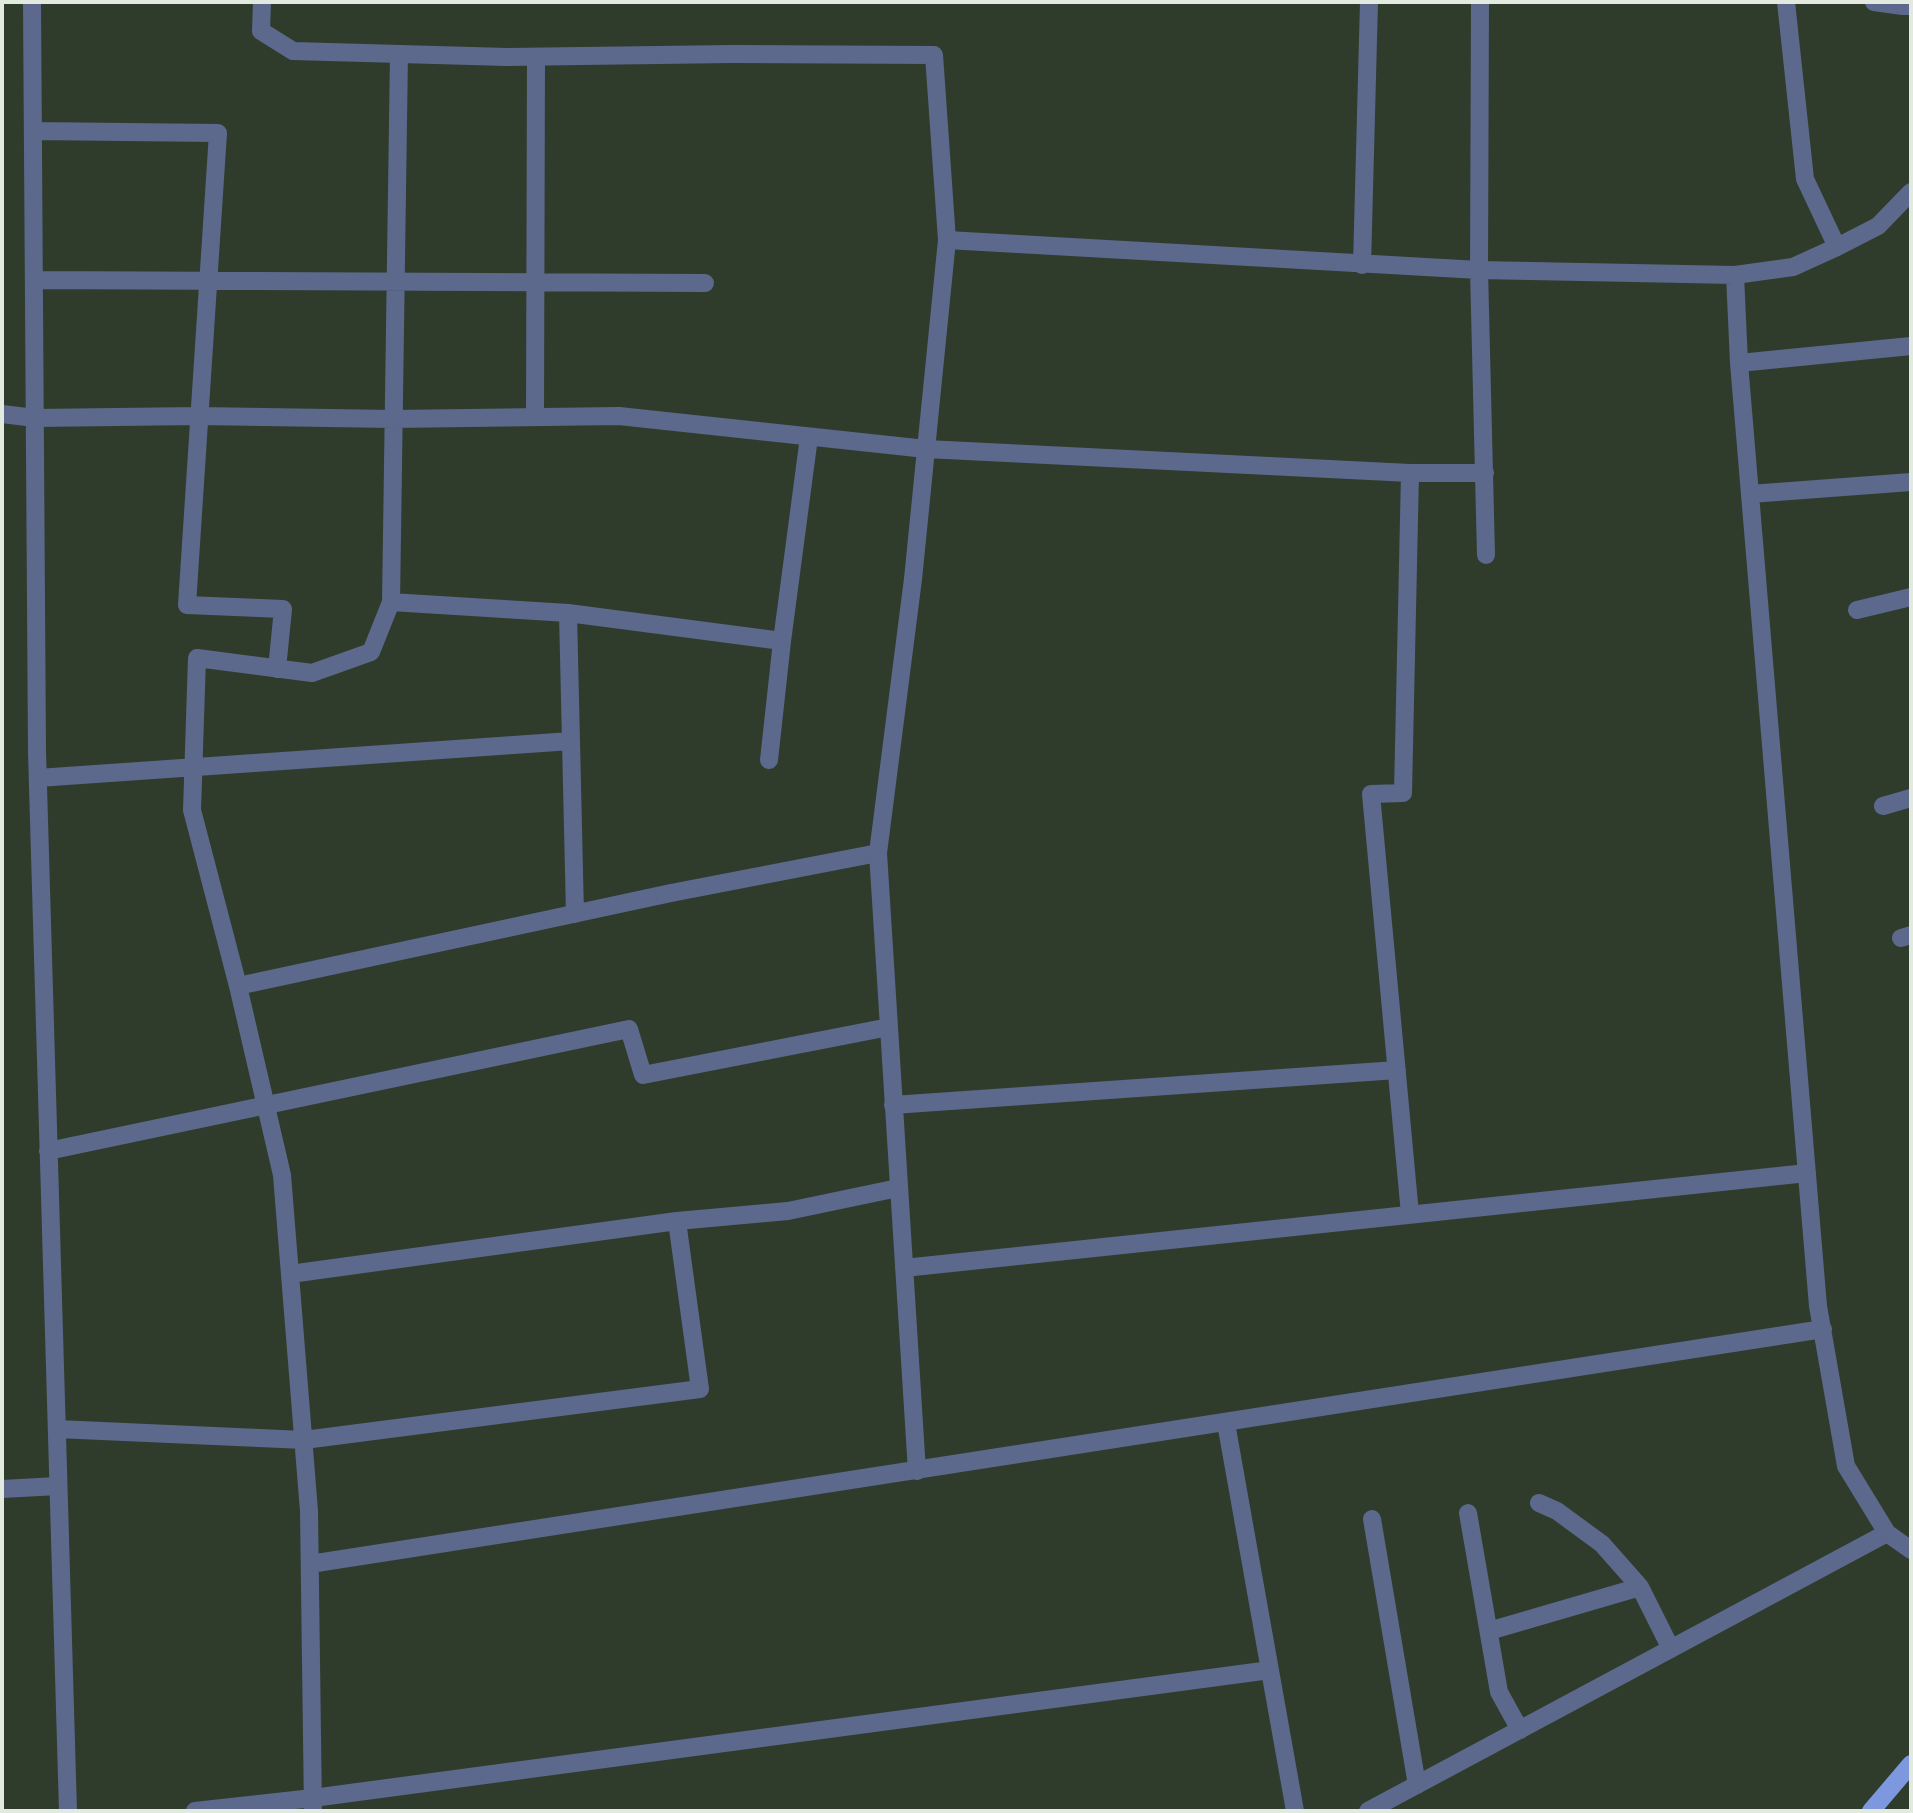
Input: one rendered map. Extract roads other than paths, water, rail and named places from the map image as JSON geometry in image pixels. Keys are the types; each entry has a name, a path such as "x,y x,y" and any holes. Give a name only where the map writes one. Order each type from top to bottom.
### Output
{"main road":[{"path":"1871,1811 1911,1764"}],"street":[{"path":"32,2 38,778 68,1811"},
{"path":"262,2 261,31 293,51 536,57 934,55 947,240 913,579 877,853 917,1471"},
{"path":"1362,265 1369,2"},
{"path":"1480,2 1479,270 1486,555"},
{"path":"1786,2 1805,179 1837,247"},
{"path":"1874,2 1911,6"},
{"path":"313,1804 309,1511 282,1175 238,986 192,810 197,658 312,673 371,652 391,602 399,54"},
{"path":"535,417 536,57"},
{"path":"33,131 218,133 187,605 284,609 277,668"},
{"path":"947,240 1362,265 1735,275 1793,267 1837,247 1878,226 1911,192"},
{"path":"1735,275 1738,363 1818,1306 1846,1466 1887,1533 1911,1550"},
{"path":"34,280 705,283"},
{"path":"1738,363 1911,346"},
{"path":"2,414 35,418 199,416 393,419 619,416 926,449 1410,473 1485,473"},
{"path":"769,760 809,437"},
{"path":"1410,473 1403,793 1371,794 1410,1214"},
{"path":"1750,494 1911,482"},
{"path":"1857,610 1911,597"},
{"path":"391,602 568,613 782,641"},
{"path":"568,613 575,914"},
{"path":"38,778 570,741"},
{"path":"1883,806 1911,798"},
{"path":"238,986 671,893 877,853"},
{"path":"48,1150 629,1029 643,1075 889,1027"},
{"path":"893,1105 1397,1070"},
{"path":"904,1268 1807,1172"},
{"path":"290,1274 677,1221 789,1210 898,1188"},
{"path":"57,1429 304,1440 700,1389 677,1221"},
{"path":"310,1564 1823,1329"},
{"path":"1226,1423 1295,1811"},
{"path":"2,1489 58,1486"},
{"path":"1539,1503 1557,1511 1602,1544 1640,1587 1671,1649"},
{"path":"1468,1513 1499,1692 1520,1730"},
{"path":"1373,1519 1417,1785"},
{"path":"1368,1811 1887,1533"},
{"path":"1489,1631 1640,1587"},
{"path":"195,1811 313,1804 1270,1670"}]}
